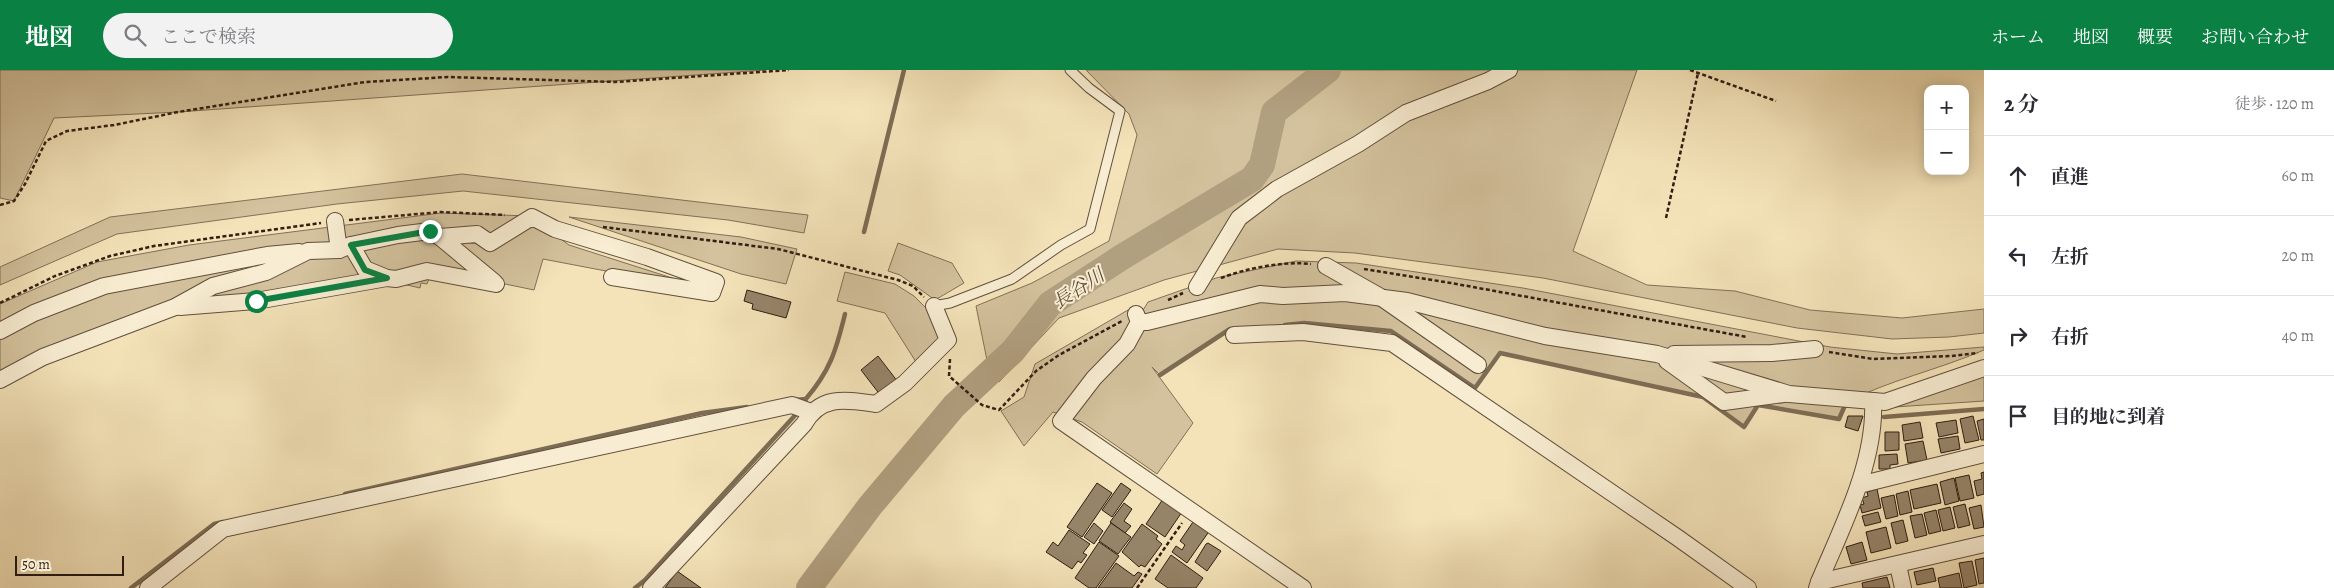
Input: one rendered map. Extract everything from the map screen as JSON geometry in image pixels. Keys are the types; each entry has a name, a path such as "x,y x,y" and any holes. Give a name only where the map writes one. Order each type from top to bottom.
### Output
{"street":[{"path":"1197,287 1239,218 1277,189 1358,144 1406,113 1488,81 1508,70"},
{"path":"440,237 477,234 490,243 532,218 555,229 648,257 716,282 712,293 612,277"},
{"path":"0,331 34,313 104,286 267,255 345,247 430,231 440,237 496,284 427,271 396,279 387,278 365,270 345,247 335,221"},
{"path":"0,380 43,357 175,307 213,286 266,272 308,251"},
{"path":"1326,266 1379,296 1478,365"},
{"path":"175,307 256,301 387,278"},
{"path":"1303,588 1061,420 1094,378 1127,344 1138,318 1147,322 1260,294 1283,296 1345,292 1407,301 1545,336 1657,354 1789,394"},
{"path":"651,588 804,424 811,412 838,399 876,404 905,383 948,340 934,306"},
{"path":"1234,335 1303,332 1392,343 1678,538 1748,588"},
{"path":"1657,354 1772,353 1814,349"},
{"path":"1657,354 1724,402 1789,394 1885,402 1984,368"},
{"path":"1818,585 1859,485 1874,418 1874,401"},
{"path":"148,588 223,529 792,405 811,412"},
{"path":"1859,485 1984,454"},
{"path":"1818,585 1984,544"},
{"path":"1898,565 1903,588"}],"lane":[{"path":"934,306 950,303 1012,279 1061,245 1090,230 1120,111 1089,88 1070,70"}],"path":[{"path":"0,205 14,201 25,184 46,140 66,132 197,109 365,82 448,77 615,82 789,70"},
{"path":"1690,70 1776,101"},
{"path":"1666,218 1698,73"},
{"path":"948,340 949,376 982,405"},
{"path":"1137,588 1190,511"}],"shaded area":[{"path":"0,70 765,70 178,112 54,118 14,201 0,198"},
{"path":"1086,70 1637,70 1573,251 1647,285 1735,291 1810,310 1902,318 1984,309 1984,333 1949,337 1892,339 1797,328 1543,278 1355,253 1278,249 1164,280 1059,318 999,382 990,375 976,306 1032,283 1109,241 1137,135 1129,114"},
{"path":"462,174 808,215 804,233 728,220 463,191 337,204 117,234 0,285 0,267 110,217"},
{"path":"441,213 530,216 569,245 716,292 543,259 534,290 433,269 427,284 421,283 420,288 394,282 255,298 177,303 0,378 0,304 97,262 189,245"},
{"path":"569,217 741,237 797,249 786,284 741,274"},
{"path":"898,243 952,263 964,283 935,300 900,275 888,271"},
{"path":"1296,261 1356,263 1523,288 1830,347 1897,354 1984,347 1984,350 1896,381 1845,403 1839,419 1758,405 1744,427 1703,397 1501,353 1475,388 1391,331 1304,323 1230,329 1160,375 1152,367 1193,423 1157,474 1082,422 1053,412 1024,446 1001,411 1024,397 1035,364 1128,310 1133,327 1148,302 1216,278"},
{"path":"845,272 895,284 914,296 932,314 940,342 916,362 885,313 837,301"},
{"path":"1984,365 1984,401 1880,408"}],"building":[{"path":"747,290 791,302 786,318 752,309 753,304 744,301"},
{"path":"878,356 898,382 881,396 861,370"},
{"path":"1848,416 1863,416 1858,431 1845,427"},
{"path":"1973,416 1979,440 1965,443 1960,419"},
{"path":"1984,419 1984,440 1981,440 1977,421"},
{"path":"1956,420 1958,433 1939,437 1936,423"},
{"path":"1920,422 1923,438 1904,441 1902,425"},
{"path":"1885,432 1899,432 1899,450 1885,451"},
{"path":"1958,436 1960,449 1941,453 1938,439"},
{"path":"1923,441 1927,460 1908,463 1905,444"},
{"path":"1897,454 1898,464 1890,465 1890,469 1879,469 1879,455"},
{"path":"1984,472 1984,494 1977,496 1974,481 1982,479 1981,473"},
{"path":"1969,475 1974,498 1960,501 1955,478"},
{"path":"1954,478 1959,501 1945,505 1940,482"},
{"path":"1097,483 1112,493 1082,537 1067,527"},
{"path":"1121,483 1131,490 1112,517 1102,510"},
{"path":"1937,484 1941,503 1914,509 1910,490"},
{"path":"1877,489 1881,508 1862,513 1860,505 1864,504 1862,498 1868,496 1867,492"},
{"path":"1908,491 1912,512 1900,515 1896,494"},
{"path":"1894,495 1898,516 1886,519 1881,498"},
{"path":"1163,499 1182,512 1165,537 1146,524"},
{"path":"1124,503 1132,509 1124,521 1131,526 1125,533 1110,522"},
{"path":"1965,504 1970,525 1958,528 1953,507"},
{"path":"1981,505 1984,527 1974,529 1969,508"},
{"path":"1950,507 1955,528 1943,531 1938,510"},
{"path":"1936,510 1941,531 1929,534 1924,513"},
{"path":"1878,512 1881,522 1865,526 1862,516"},
{"path":"1922,514 1927,535 1915,538 1910,516"},
{"path":"1195,519 1210,530 1187,563 1172,552 1176,546 1182,550 1185,545 1180,541"},
{"path":"1903,520 1908,541 1896,544 1891,523"},
{"path":"1094,523 1103,531 1094,544 1084,537"},
{"path":"1111,523 1131,537 1118,554 1099,541"},
{"path":"1142,524 1158,536 1156,539 1162,544 1145,567 1141,565 1139,567 1122,552"},
{"path":"1886,527 1891,548 1871,553 1866,532"},
{"path":"1069,530 1090,544 1083,553 1087,555 1081,563 1078,561 1072,569 1046,552 1053,542 1058,546"},
{"path":"1099,542 1119,556 1096,588 1089,588 1075,578"},
{"path":"1862,542 1867,560 1851,564 1846,547"},
{"path":"1208,543 1221,551 1207,571 1195,562"},
{"path":"1171,555 1203,578 1196,588 1168,588 1155,579"},
{"path":"1984,558 1984,583 1979,584 1975,560"},
{"path":"1972,561 1977,585 1964,588 1959,563"},
{"path":"1116,563 1134,576 1138,572 1142,574 1132,588 1098,588"},
{"path":"1933,568 1936,581 1917,585 1914,572"},
{"path":"677,571 701,588 665,588"},
{"path":"1959,573 1962,588 1940,588 1938,578"},
{"path":"1887,577 1890,588 1863,588 1862,583"}],"waterway":[{"path":"864,232 904,70"},
{"name":"長谷川","path":"809,588 870,506 954,406 1013,351 1050,304 1122,257 1252,179 1262,165 1274,112 1328,70"},
{"path":"805,400 821,380 831,360 845,314"},
{"path":"1285,325 1304,323 1391,331 1475,388 1500,353 1703,397 1744,427 1758,405 1839,419 1846,403"},
{"path":"1160,375 1230,329"},
{"path":"795,400 806,399"},
{"path":"345,494 702,413 747,407"},
{"path":"1884,417 1984,409"},
{"path":"635,588 645,580 799,411"},
{"path":"131,588 214,524 223,522"}],"route":[{"path":"256,301 387,278 365,270 351,245 398,235 430,231"}]}
